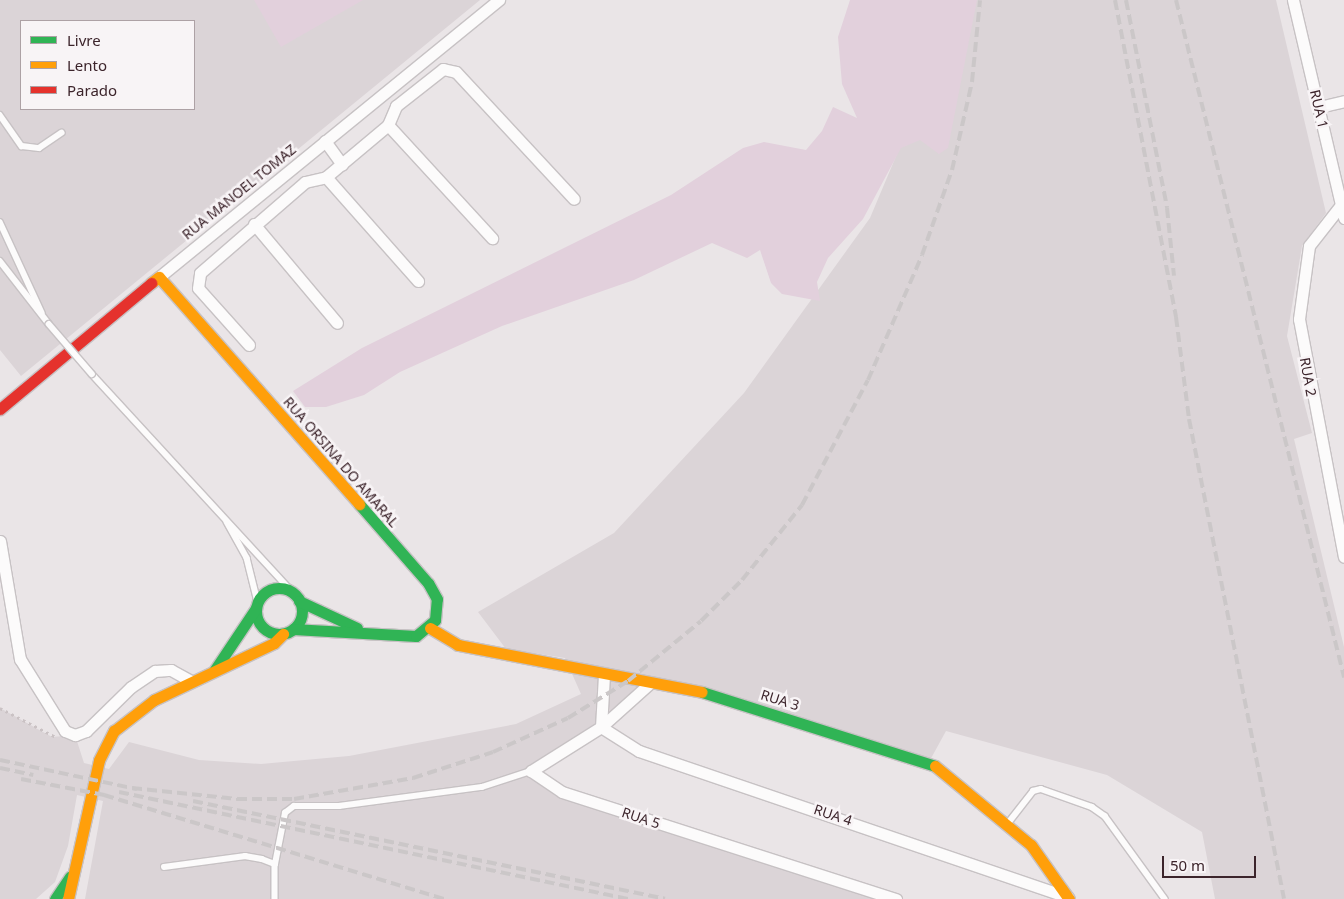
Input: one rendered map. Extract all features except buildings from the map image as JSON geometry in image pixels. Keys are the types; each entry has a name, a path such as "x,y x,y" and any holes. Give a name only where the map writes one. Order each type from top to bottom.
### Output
{"street":[{"name":"RUA MANOEL TOMAZ","path":"0,409 158,277 499,0"},
{"name":"RUA 1","path":"1293,0 1320,107 1344,218"},
{"path":"249,345 198,288 196,279 254,224 305,182 326,178 388,125 396,106 443,69 451,69 574,199"},
{"path":"1320,107 1344,101"},
{"path":"388,125 492,238"},
{"path":"325,141 342,164"},
{"path":"326,178 418,281"},
{"name":"RUA 2","path":"1341,205 1310,246 1299,319 1344,558"},
{"path":"254,224 337,323"},
{"name":"RUA ORSINA DO AMARAL","path":"158,277 428,583 437,611 430,628"},
{"path":"0,541 20,659 65,731 75,735 86,731 141,678 171,670 191,681"},
{"path":"214,670 257,605 276,588 340,623 371,633"},
{"path":"68,899 105,744 130,715 191,681 274,643 300,619 298,599"},
{"path":"257,605 266,630 416,636 430,628"},
{"name":"RUA 3","path":"430,628 458,646 649,684 701,692 929,762 1008,824 1049,866 1068,898"},
{"path":"601,727 604,674"},
{"path":"531,771 601,727 649,684"},
{"name":"RUA 4","path":"601,727 639,751 1068,898"},
{"name":"RUA 5","path":"531,771 562,792 896,899"},
{"path":"55,899 74,872"}],"lane":[{"path":"0,115 22,146 39,148 61,134"},
{"path":"0,222 42,313"},
{"path":"0,261 49,324 92,374 223,514 298,599"},
{"path":"223,514 247,558 257,605"},
{"path":"275,899 275,864 285,813 294,806 339,806 482,787 531,771"},
{"path":"1008,824 1033,790 1092,807 1105,816 1165,899"},
{"path":"164,867 245,856 275,864"}],"path":[{"path":"0,708 52,737 75,735"}],"shaded area":[{"path":"0,0 480,0 21,376 0,350"},
{"path":"254,0 363,0 281,47"},
{"path":"850,0 977,0 948,148 939,154 920,140 901,148 863,219 828,258 817,282 820,301 782,294 771,283 760,250 747,258 712,243 634,280 502,326 400,372 364,395 326,407 305,407 293,391 362,348 671,195 743,148 764,142 806,150 822,131 833,107 857,118 842,84 838,37"},
{"path":"936,0 1276,0 1326,213 1302,246 1287,336 1312,433 1294,439 1344,647 1344,899 1215,899 1202,832 1107,775 946,731 929,762 649,684 601,727 532,771 562,792 896,899 85,899 103,801 77,795 68,846 55,882 36,899 0,899 0,708 52,737 75,735 84,763 109,769 129,742 199,760 261,764 349,756 516,724 581,694 565,658 506,649 478,612 614,533 744,393 870,218 902,142"}],"railway":[{"path":"132,788 237,799 294,799 413,778 493,752 568,718 628,681 701,621 742,580 802,505 868,380 922,255 952,170 972,82 980,0"},
{"path":"1115,0 1176,317 1189,419 1284,899"},
{"path":"1126,0 1167,208 1174,276"},
{"path":"1176,0 1344,677"},
{"path":"0,760 137,789"},
{"path":"0,768 33,775"},
{"path":"21,779 104,795 444,899"},
{"path":"119,792 628,899"},
{"path":"193,801 665,899"}],"traffic: fast":[{"path":"293,629 416,636 435,620 437,599 428,583 359,504"},
{"path":"279,588 292,592 298,598 302,611 298,624 292,630 279,634 266,630 260,624 256,611 260,598 266,592 279,588"},
{"path":"299,601 357,628"},
{"path":"214,671 256,608"},
{"path":"702,692 935,766"},
{"path":"55,899 70,877"}],"traffic: slow":[{"path":"151,283 159,277 359,504"},
{"path":"430,628 458,645 702,692"},
{"path":"68,899 99,760 114,731 154,700 274,643 283,634"},
{"path":"935,766 1031,845 1069,899"}],"traffic: jam":[{"path":"0,409 151,283"}]}
